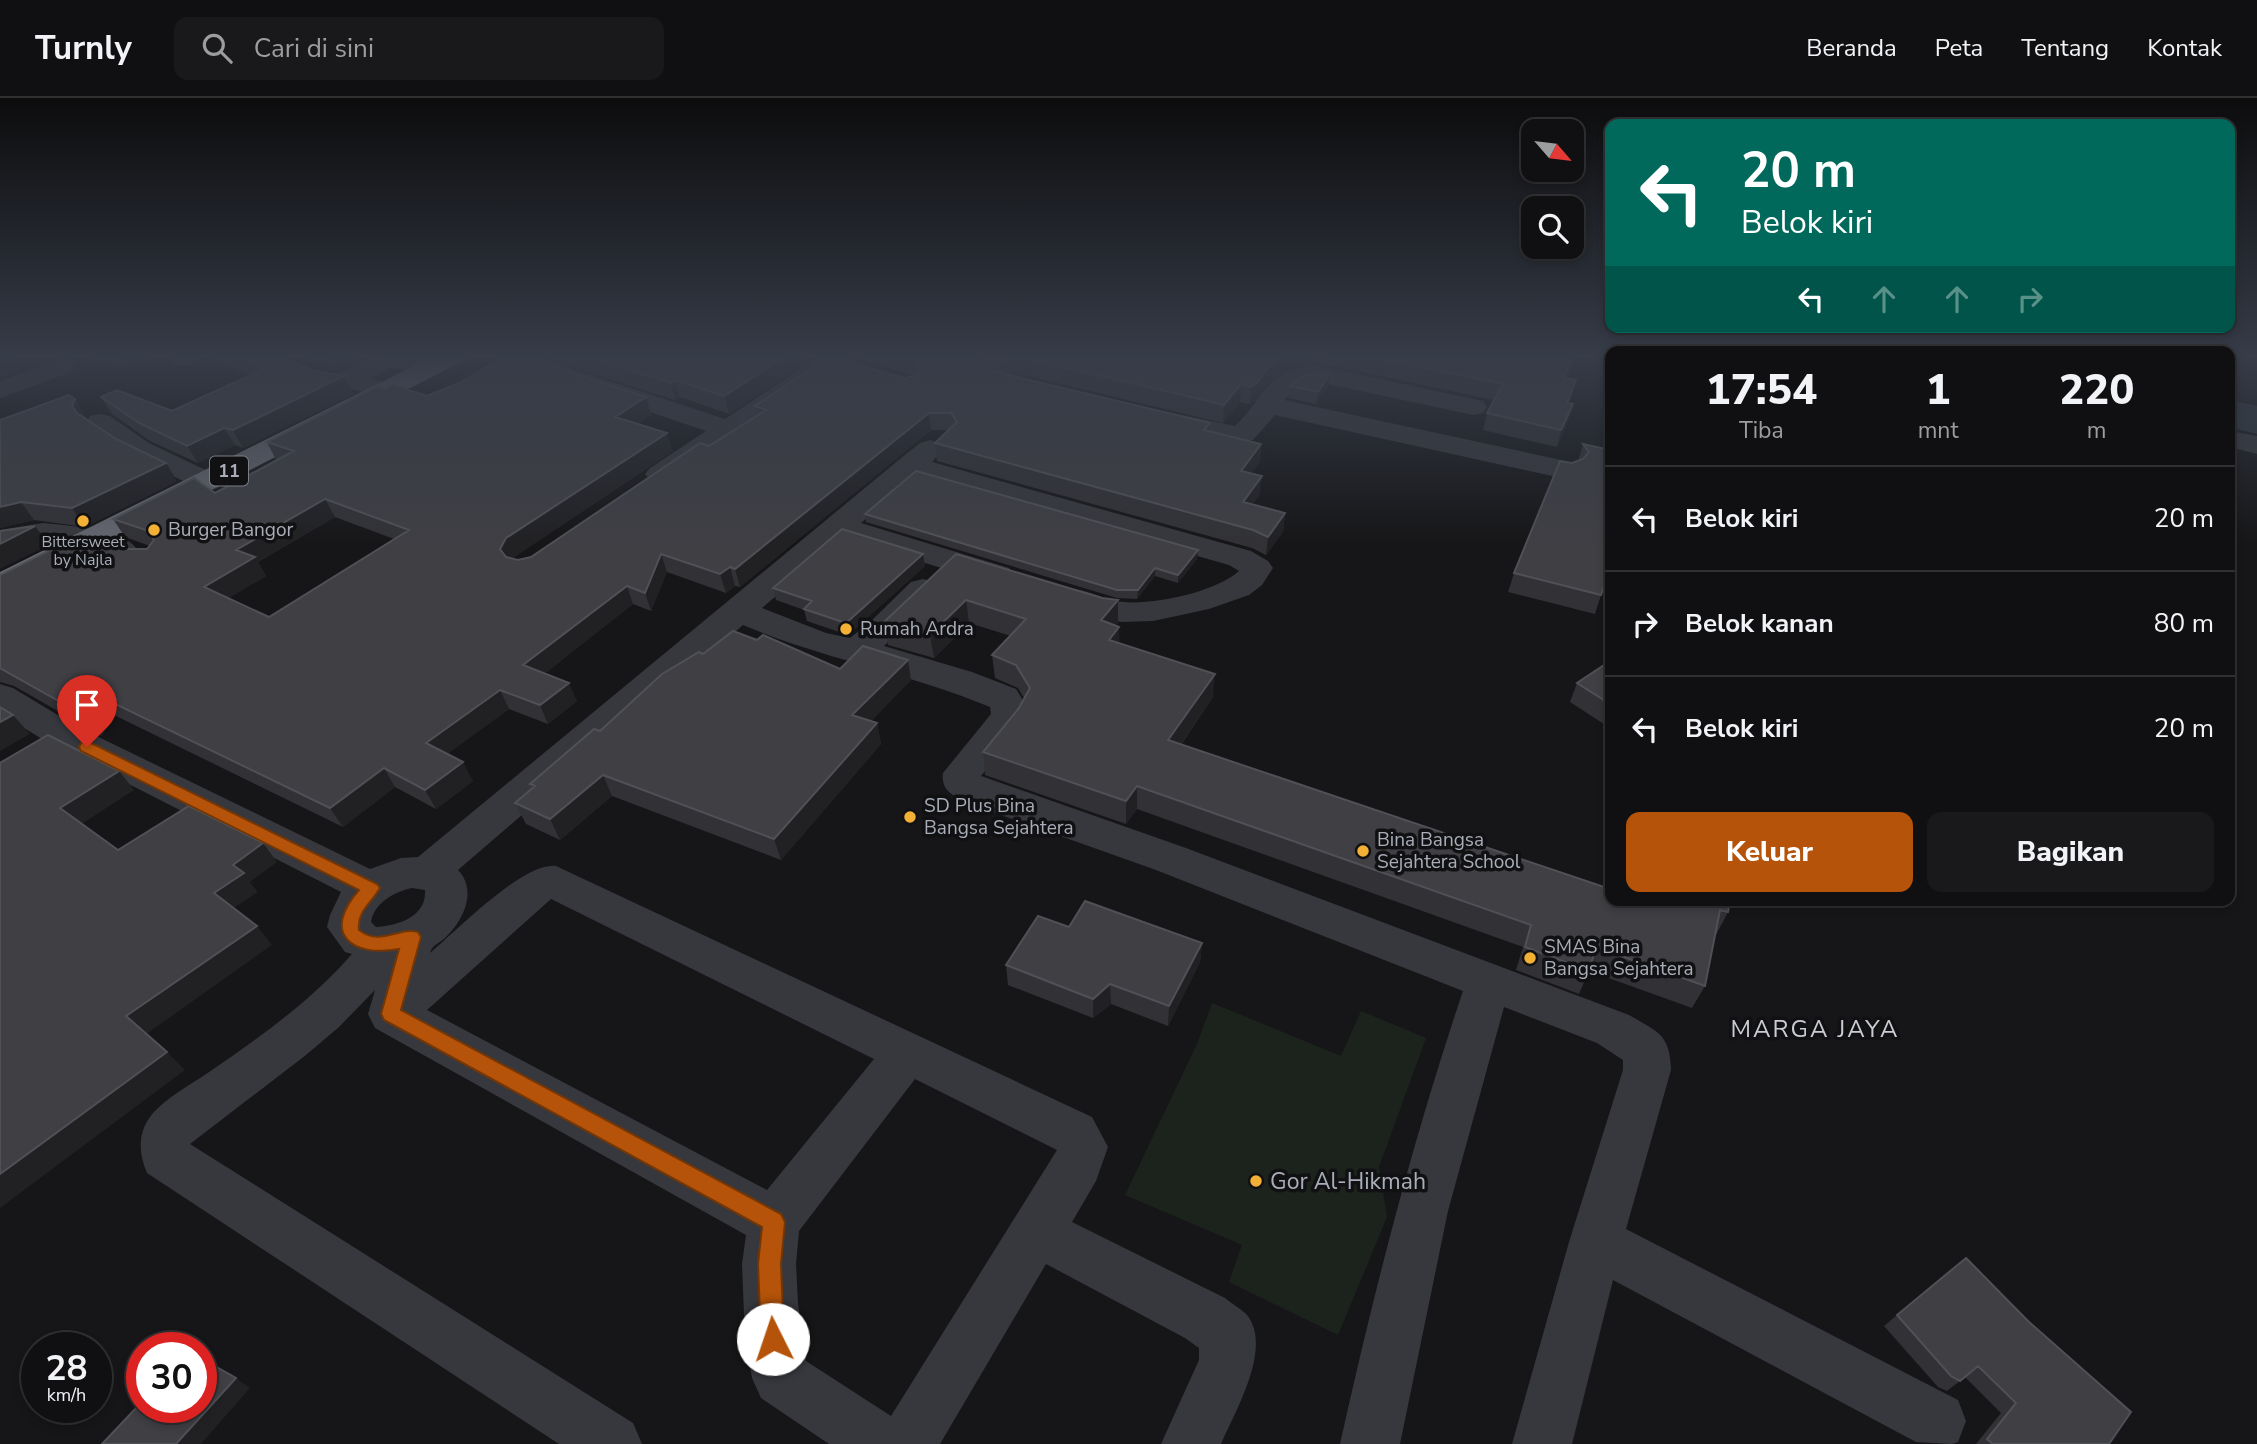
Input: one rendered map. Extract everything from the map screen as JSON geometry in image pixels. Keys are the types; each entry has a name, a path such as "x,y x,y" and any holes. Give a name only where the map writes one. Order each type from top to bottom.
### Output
{"highway":[{"name":"11","path":"0,585 331,418"}],"street":[{"path":"694,418 728,429"},
{"path":"636,490 747,418"},
{"path":"1156,418 1236,435 1246,431 1257,418"},
{"path":"1327,418 1566,470"},
{"path":"100,422 139,449 208,482"},
{"path":"427,873 942,439"},
{"path":"2235,440 2257,445"},
{"path":"837,526 1115,611 1143,611 1229,592 1252,577 1256,568 1240,558 910,466"},
{"path":"0,541 29,533 94,539 148,558"},
{"path":"0,554 36,568"},
{"path":"855,649 867,642 952,561"},
{"path":"737,610 836,648 855,649 959,680 1003,698 1011,710 1006,720 962,773 961,782 976,791 1171,859 1613,1029 1647,1051 1647,1070 1542,1444"},
{"path":"0,696 47,744 371,888"},
{"path":"395,941 358,939 349,927 352,910 371,888 400,874 427,873 446,883 448,900 438,918 395,941 337,1001 174,1125 164,1142 165,1156 612,1444"},
{"path":"391,1014 536,887 547,881 569,888 1074,1133 1083,1147 1078,1164 907,1444"},
{"path":"391,1014 395,941"},
{"path":"1370,1444 1425,1205 1466,1050 1489,982"},
{"path":"391,1014 774,1222"},
{"path":"881,1444 781,1378 773,1339 769,1264 774,1222 908,1052"},
{"path":"1036,1231 1205,1318 1227,1335 1227,1362 1191,1444"},
{"path":"1597,1242 1937,1421"}],"shaded area":[{"name":"Gor Al-Hikmah","path":"1212,1003 1341,1056 1361,1011 1426,1038 1379,1167 1387,1217 1338,1335 1229,1282 1242,1245 1125,1195 1197,1044"}],"building":[{"path":"84,418 116,439 166,463 72,508 21,502 0,507 0,420"},
{"path":"131,418 258,418 233,430 224,428 187,446"},
{"path":"315,418 618,418 667,433 506,538 500,549 506,557 518,560 531,557 700,443 709,446 754,418 923,418 735,569 730,567 720,574 661,554 645,593 627,586 523,665 569,683 540,705 500,690 426,743 463,762 425,790 384,768 330,808 99,696 87,717 0,668 0,575 80,535 125,549 147,549 154,540 149,531 113,519 194,478 215,493 294,451 267,442","holes":["325,499 409,530 269,617 204,587 255,557 236,550"]},
{"path":"954,418 1188,418 1210,423 1204,430 1261,444 1241,471 1262,476 1243,502 1285,513 1268,537 1253,530 935,443 957,422"},
{"path":"1508,418 1567,418 1561,430"},
{"path":"1583,444 1605,449 1605,583 1601,595 1514,573 1560,461 1572,463 1583,459 1589,452"},
{"path":"916,471 1198,550 1178,575 1155,568 1138,590 1117,590 865,514"},
{"path":"35,526 0,544 0,531"},
{"path":"842,529 923,554 846,623 804,609 812,601 773,588"},
{"path":"956,554 1102,598 1118,600 1101,620 1119,627 1109,640 1215,674 1168,740 1605,887 1605,906 1729,906 1728,912 1720,910 1705,986 1596,947 1589,971 1525,947 1531,925 1137,786 1126,801 983,752 1019,708 1030,688 1016,665 992,655 1026,619 966,600 930,635 884,622"},
{"path":"733,631 757,640 763,635 840,669 863,646 908,660 852,715 877,723 774,839 603,775 550,819 515,803 535,786 530,784 594,729 600,731 662,674 699,652 703,654"},
{"path":"1605,664 1605,701 1577,683"},
{"path":"0,707 13,715 0,722"},
{"path":"48,735 119,771 60,808 118,850 189,806 263,843 233,865 244,873 214,893 257,926 126,1016 167,1052 0,1174 0,763"},
{"path":"1085,901 1202,943 1169,1006 1110,984 1093,999 1006,965 1038,916 1069,927"},
{"path":"1966,1258 2028,1321 2131,1412 2109,1444 1993,1444 1987,1439 2016,1403 1978,1366 1960,1381 1951,1376 1897,1315"},
{"path":"217,1367 236,1378 217,1399"},
{"path":"126,1419 126,1423 195,1423 176,1444 102,1444"}],"waterway":[{"path":"2249,418 2257,420"}],"place":[{"name":"Bittersweet by Najla","path":"83,521"},
{"name":"Burger Bangor","path":"154,530"},
{"name":"Rumah Ardra","path":"846,629"},
{"name":"SD Plus Bina Bangsa Sejahtera","path":"910,817"},
{"name":"Bina Bangsa Sejahtera School","path":"1363,851"},
{"name":"SMAS Bina Bangsa Sejahtera","path":"1530,958"},
{"name":"Gor Al-Hikmah","path":"1256,1181"}],"district":[{"name":"MARGA JAYA","path":"1815,1029"}],"route":[{"path":"87,747 371,888 352,910 349,927 353,935 369,944 378,945 397,943 412,937 391,1014 774,1222 769,1264 773,1339"}]}
